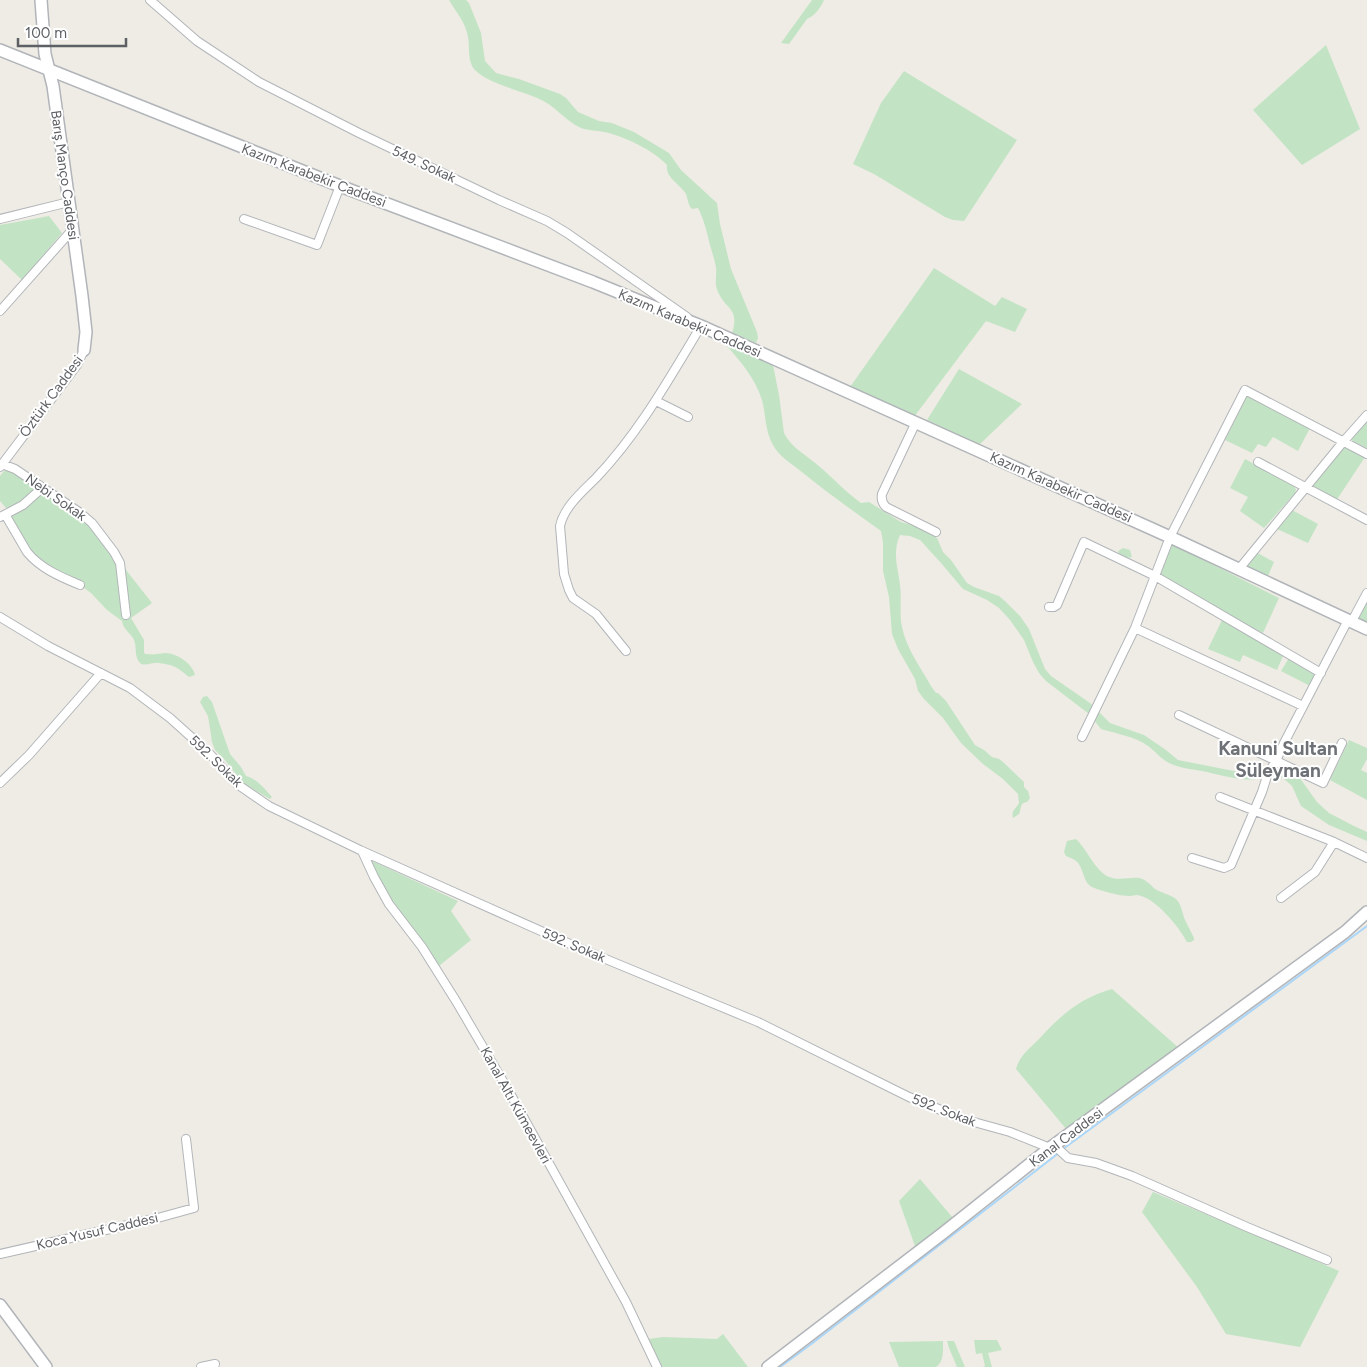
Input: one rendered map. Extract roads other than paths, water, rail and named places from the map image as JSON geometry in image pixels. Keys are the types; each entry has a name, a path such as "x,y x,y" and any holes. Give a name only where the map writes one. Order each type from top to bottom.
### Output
{"street":[{"name":"Barış Manço Caddesi","path":"42,0 45,54 53,86 86,332 84,350"},
{"name":"549. Sokak","path":"150,0 197,41 259,82 359,133 566,232 701,326"},
{"name":"Kazım Karabekir Caddesi","path":"0,50 340,186 593,282 701,326 1170,537 1367,629"},
{"path":"244,219 317,245 340,186"},
{"path":"0,219 69,202"},
{"path":"0,311 73,229"},
{"path":"626,651 596,614 573,598 564,574 560,526 564,515 574,501 616,455 638,427 656,401 701,326"},
{"name":"Öztürk Caddesi","path":"1,465 77,365 84,350"},
{"path":"1082,737 1135,628 1170,537 1245,390 1367,454"},
{"path":"656,401 688,418"},
{"path":"1239,569 1367,415"},
{"path":"916,422 882,494 882,504 936,532"},
{"path":"1258,462 1367,520"},
{"name":"Nebi Sokak","path":"1,465 15,469 79,512 92,523 120,563 126,615"},
{"path":"2,516 23,505 42,488"},
{"path":"2,516 6,516 27,552 41,566 80,585"},
{"path":"1049,607 1057,605 1084,542 1155,576 1321,673"},
{"path":"1192,858 1224,868 1229,867 1233,863 1255,810 1268,772 1276,761 1303,706 1367,593"},
{"name":"592. Sokak","path":"0,617 48,646 130,688 170,718 202,747 237,784 268,806 362,851 579,948 758,1022 909,1097 963,1119 1010,1132 1056,1149 1071,1159 1096,1163 1132,1176 1327,1260"},
{"path":"1135,628 1303,706"},
{"path":"0,783 29,755 101,673"},
{"path":"1179,715 1323,783 1342,743"},
{"path":"1220,797 1334,842 1367,858"},
{"path":"1281,898 1315,872 1334,842"},
{"name":"Kanal Altı Kümeevleri","path":"362,851 389,904 422,947 506,1086 626,1302 657,1367"},
{"name":"Kanal Caddesi","path":"768,1367 1344,932 1367,912"},
{"name":"Koca Yusuf Caddesi","path":"0,1254 194,1208 186,1138"},
{"path":"0,1305 46,1367"},
{"path":"201,1367 215,1364"}],"waterway":[{"path":"1063,1149 1367,926"},
{"path":"780,1367 1060,1152"}],"district":[{"name":"Kanuni Sultan Süleyman","path":"1278,759"}]}
